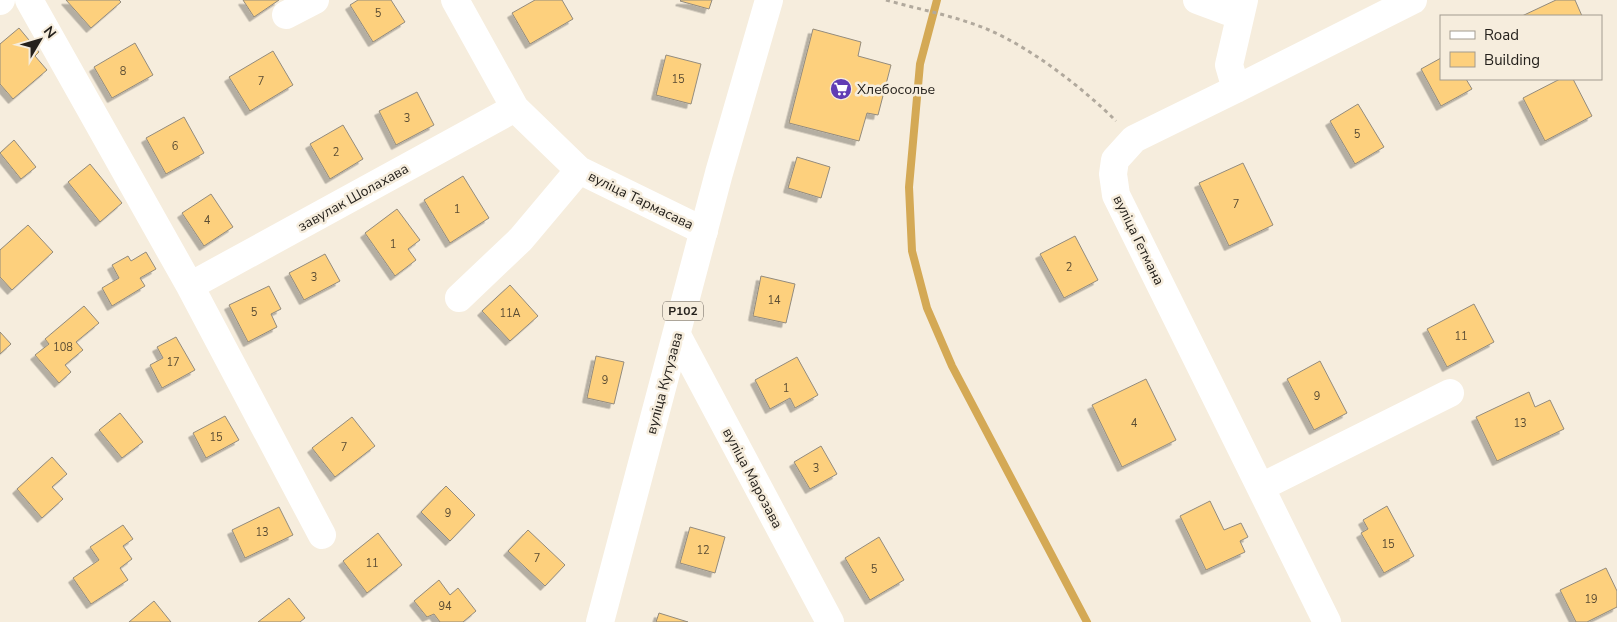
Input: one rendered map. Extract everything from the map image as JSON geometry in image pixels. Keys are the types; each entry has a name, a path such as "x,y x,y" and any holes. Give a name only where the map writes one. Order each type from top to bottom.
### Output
{"street":[{"path":"29,0 190,286 322,535"},
{"path":"286,15 315,0"},
{"name":"вуліца Тармасава","path":"455,0 515,108 579,170 704,231"},
{"name":"вуліца Кутузава","path":"600,622 719,173 769,0"},
{"path":"1197,0 1242,8 1229,65 1236,89"},
{"name":"вуліца Гетмана","path":"1328,622 1116,195 1113,174 1115,160 1134,139 1413,0"},
{"name":"завулак Шолахава","path":"190,286 515,108"},
{"path":"459,298 521,239 579,170"},
{"name":"вуліца Марозава","path":"677,335 830,622"},
{"path":"1261,487 1450,394"}],"path":[{"path":"886,0 958,18 997,33 1018,44 1097,102 1134,139"}],"building":[{"path":"66,0 119,0 121,2 91,28"},
{"path":"243,0 279,0 254,17"},
{"path":"358,0 391,0 405,22 373,42 350,5"},
{"path":"535,0 562,0 573,19 530,44 512,13"},
{"path":"681,0 712,0 709,9"},
{"path":"1556,0 1575,0 1582,15 1524,15"},
{"path":"19,28 39,52 35,56 47,70 13,99 0,84 0,44"},
{"name":"Хлебосолье","path":"813,29 861,42 858,56 891,65 878,115 867,113 859,141 789,123"},
{"path":"135,43 153,75 112,98 94,67"},
{"path":"273,51 293,85 250,111 229,77"},
{"path":"666,55 701,64 691,104 656,95"},
{"path":"1440,59 1440,80 1467,80 1472,89 1441,106 1421,69"},
{"path":"1558,80 1574,80 1592,116 1545,141 1523,98"},
{"path":"417,92 434,125 396,145 379,111"},
{"path":"1358,104 1384,147 1355,164 1330,121"},
{"path":"184,117 204,153 166,174 146,138"},
{"path":"343,125 363,159 330,179 310,144"},
{"path":"14,140 36,167 21,179 0,153"},
{"path":"797,157 830,167 821,198 788,188"},
{"path":"1243,163 1273,225 1229,246 1199,183"},
{"path":"90,164 122,203 100,222 68,182"},
{"path":"463,176 489,218 450,243 424,200"},
{"path":"211,194 233,227 204,246 182,213"},
{"path":"397,209 420,240 408,249 416,260 395,276 365,233"},
{"path":"28,225 53,252 12,290 0,277 0,250"},
{"path":"1075,236 1098,280 1064,298 1040,254"},
{"path":"146,252 156,269 140,278 145,286 112,306 102,288 119,278 112,265 128,256 131,261"},
{"path":"325,254 340,281 304,300 289,273"},
{"path":"761,276 795,284 786,323 753,316"},
{"path":"510,285 538,316 510,341 482,311"},
{"path":"269,286 281,309 271,314 277,327 248,342 229,305"},
{"path":"1474,304 1494,342 1447,367 1427,329"},
{"path":"84,306 99,323 76,342 83,350 65,365 71,372 59,383 35,355 49,344 45,339"},
{"path":"0,332 11,344 0,354"},
{"path":"176,337 195,370 162,388 150,365 163,358 157,347"},
{"path":"596,356 624,362 614,404 587,398"},
{"path":"797,357 818,395 795,408 790,398 770,409 755,380"},
{"path":"1320,361 1347,413 1314,430 1287,379"},
{"path":"1146,379 1176,440 1122,467 1092,405"},
{"path":"1529,392 1535,407 1550,400 1564,429 1497,461 1476,417"},
{"path":"120,413 143,442 122,458 99,430"},
{"path":"225,416 239,440 206,458 193,433"},
{"path":"352,417 375,446 335,477 312,448"},
{"path":"821,446 837,474 810,489 794,462"},
{"path":"52,457 67,474 52,487 63,499 42,518 17,489"},
{"path":"446,486 475,515 450,541 421,512"},
{"path":"1210,501 1224,530 1241,523 1248,537 1240,541 1245,552 1206,570 1180,516"},
{"path":"1387,506 1414,556 1384,573 1361,533 1368,529 1363,520"},
{"path":"279,507 293,535 245,558 232,530"},
{"path":"123,525 133,539 123,546 132,559 120,568 128,580 91,604 73,578 99,560 90,547"},
{"path":"690,527 725,537 715,573 680,563"},
{"path":"528,530 565,565 545,586 508,551"},
{"path":"378,533 402,565 367,593 343,561"},
{"path":"879,537 904,580 870,600 845,558"},
{"path":"1606,568 1617,591 1617,607 1587,622 1576,622 1560,590"},
{"path":"439,580 450,595 458,588 476,611 463,622 440,622 434,614 427,617 414,601"},
{"path":"289,598 305,618 300,622 258,622"},
{"path":"154,601 171,622 129,622"},
{"path":"659,613 688,622 656,622"}],"waterway":[{"path":"937,0 920,64 909,187 912,251 927,308 952,366 1087,622"}],"place":[{"name":"Хлебосолье","path":"841,89"}]}
